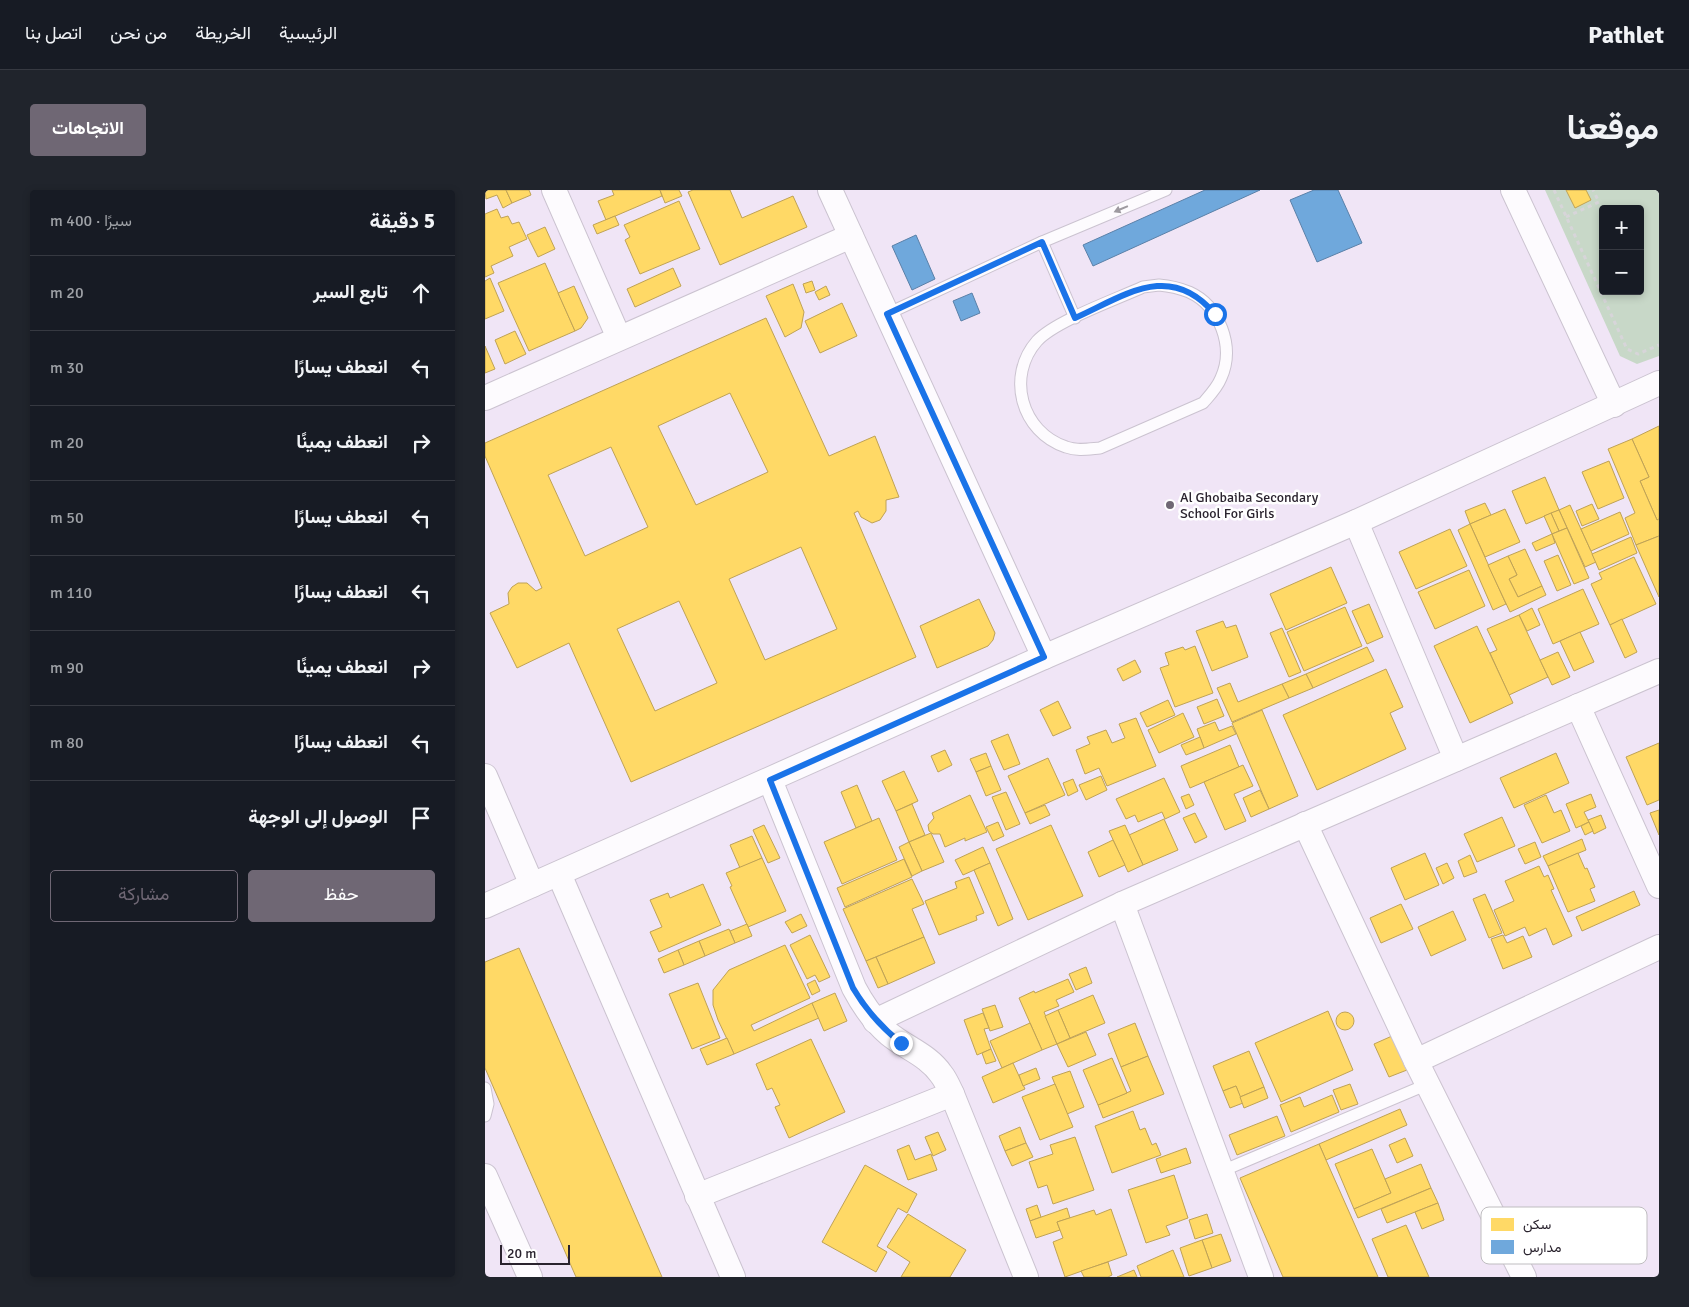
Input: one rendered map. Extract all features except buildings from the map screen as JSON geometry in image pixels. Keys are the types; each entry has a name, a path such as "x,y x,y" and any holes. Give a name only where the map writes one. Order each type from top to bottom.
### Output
{"street":[{"path":"554,190 619,338"},
{"path":"829,190 1044,657"},
{"path":"1513,190 1614,405"},
{"path":"485,398 851,236"},
{"path":"485,906 1044,657 1356,522 1659,384"},
{"path":"1356,522 1455,759"},
{"path":"875,1020 1122,904 1659,671"},
{"path":"1578,706 1659,886"},
{"path":"485,776 532,885"},
{"path":"770,780 853,988 875,1020 901,1043 934,1066 942,1075 952,1094 1026,1277"},
{"path":"1305,824 1416,1061 1489,1207"},
{"path":"559,874 733,1277"},
{"path":"1122,904 1261,1277"},
{"path":"1416,1061 1659,947"},
{"path":"697,1196 952,1094"},
{"path":"485,1176 531,1277"},
{"path":"1518,1264 1524,1277"}],"lane":[{"path":"887,314 1042,242 1166,190"},
{"path":"1042,242 1075,318"},
{"path":"1159,285 1175,287 1191,293 1204,302 1215,314 1222,329 1226,344 1226,361 1222,376 1214,391 1203,403 1100,448 1083,450 1067,448 1051,441 1033,424 1022,401 1020,385 1022,368 1028,353 1038,340 1052,329 1075,318 1143,287 1159,285"},
{"path":"1222,1171 1428,1084"},
{"path":"485,1088 488,1104 485,1116"}],"path":[{"path":"1553,190 1627,349 1637,354 1659,345"},
{"path":"1565,217 1599,202 1593,190"}],"green space":[{"path":"1545,190 1659,190 1659,356 1637,364 1620,356"}],"place":[{"name":"Al Ghobaiba Secondary School For Girls","path":"1170,505"}],"route":[{"path":"901,1043 887,1033 867,1011 853,988 770,780 1044,657 887,314 1042,242 1075,318 1143,287 1159,285 1175,287 1191,293 1204,302 1215,314"}]}
